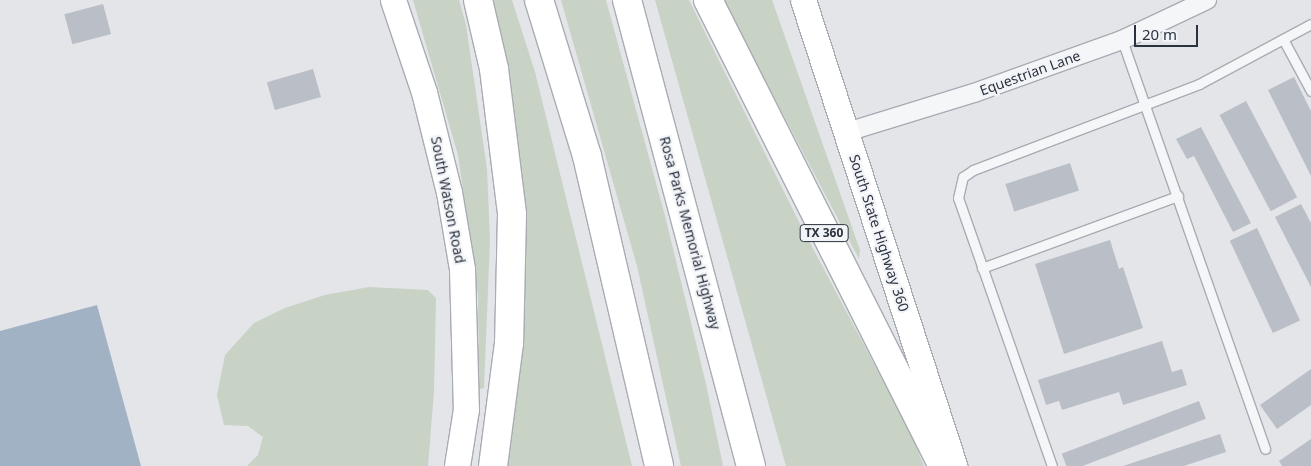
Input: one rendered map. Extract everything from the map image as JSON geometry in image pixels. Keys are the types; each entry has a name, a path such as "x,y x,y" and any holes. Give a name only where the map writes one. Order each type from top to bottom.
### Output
{"highway":[{"path":"478,0 494,69 512,214 509,343 493,466"},
{"path":"539,0 587,156 659,466"},
{"name":"Rosa Parks Memorial Highway","path":"627,0 751,466"},
{"name":"TX 360","path":"708,0 943,466"}],"main road":[{"name":"South Watson Road","path":"392,0 424,92 449,192 462,269 466,409 457,466"},
{"name":"South State Highway 360","path":"803,0 954,466"}],"street":[{"name":"Equestrian Lane","path":"847,132 974,93 1122,40 1207,0"}],"lane":[{"path":"1052,466 958,198 963,177 973,170 1198,84 1311,24"},
{"path":"1283,39 1311,91"},
{"path":"1122,40 1147,105 1265,449"},
{"path":"982,268 1178,196"}],"shaded area":[{"path":"413,0 459,0 466,25 487,169 490,240 484,388 479,389 478,295 458,155"},
{"path":"491,0 512,0 535,72 632,466 505,466 519,371 522,230"},
{"path":"561,0 606,0 665,216 706,384 723,466 681,466 637,266"},
{"path":"655,0 689,0 799,222 911,434 924,466 786,466"},
{"path":"723,0 772,0 860,250 859,259"},
{"path":"369,287 428,290 436,298 434,391 428,466 247,466 258,455 263,437 248,426 224,425 217,395 225,355 254,323 285,308 325,295"}],"water":[{"path":"97,305 141,466 0,466 0,331"}],"building":[{"path":"103,4 111,34 72,44 64,14"},
{"path":"313,69 321,97 275,110 267,82"},
{"path":"1294,77 1311,111 1311,176 1268,90"},
{"path":"1246,101 1297,197 1271,211 1220,115"},
{"path":"1201,127 1251,223 1233,232 1194,156 1187,159 1176,139"},
{"path":"1070,163 1079,191 1014,212 1005,184"},
{"path":"1301,204 1311,223 1311,287 1275,217"},
{"path":"1257,228 1300,320 1273,333 1230,241"},
{"path":"1110,240 1119,269 1123,267 1143,328 1064,354 1035,264"},
{"path":"1162,341 1172,372 1182,369 1187,385 1123,405 1119,392 1062,410 1059,401 1046,405 1038,380"},
{"path":"1311,369 1311,405 1277,429 1260,405"},
{"path":"1199,401 1206,419 1083,466 1066,466 1062,454"},
{"path":"1220,434 1226,452 1184,466 1123,466"},
{"path":"1311,439 1311,466 1282,466 1279,461"}]}
